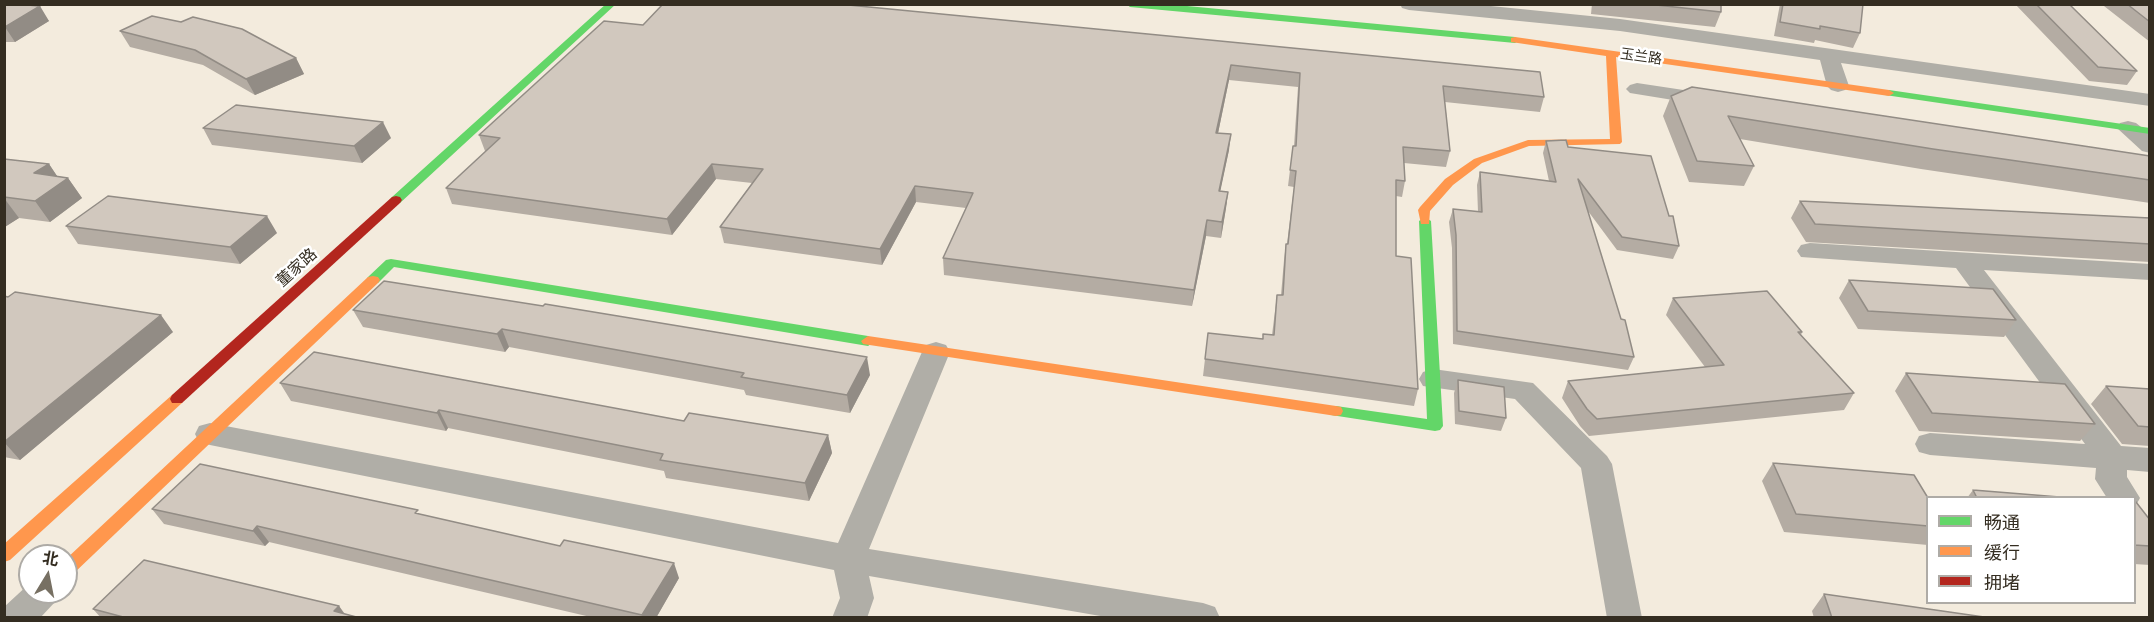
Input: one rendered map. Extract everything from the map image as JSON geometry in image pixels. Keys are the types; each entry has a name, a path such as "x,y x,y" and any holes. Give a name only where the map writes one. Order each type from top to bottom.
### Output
{"street":[{"name":"董家路","path":"4,555 612,4"},
{"name":"玉兰路","path":"1130,4 1267,11 1536,42 2139,129"},
{"path":"1409,4 1620,25 2150,100"},
{"path":"78,559 391,263 936,352 1435,426 1424,210 1449,182 1478,161 1528,143 1616,142 1611,53"},
{"path":"1829,55 1838,86"},
{"path":"1637,89 1730,103"},
{"path":"2139,129 2150,146"},
{"path":"1810,251 2150,272"},
{"path":"1964,261 2112,457 2111,479 2123,496"},
{"path":"849,618 857,597 848,560 936,352"},
{"path":"1433,379 1523,390 1596,464 1624,618"},
{"path":"210,434 848,560 1203,618"},
{"path":"1930,444 2150,460"},
{"path":"16,618 31,604"}],"building":[{"path":"4,4 28,4 40,6 5,27"},
{"path":"663,4 838,4 1540,72 1544,97 1443,86 1450,151 1403,147 1405,181 1396,180 1396,256 1411,258 1418,389 1205,359 1208,333 1263,339 1263,334 1274,335 1277,295 1283,295 1286,244 1288,244 1296,171 1290,170 1293,146 1296,146 1300,73 1231,65 1216,133 1231,134 1219,191 1228,192 1222,222 1207,220 1194,290 943,258 973,193 915,186 880,249 720,227 763,169 712,164 667,219 446,188 500,138 479,135 604,21 643,25"},
{"path":"1647,4 1721,4 1721,12"},
{"path":"1783,4 1863,4 1860,33 1780,22"},
{"path":"2036,4 2069,4 2137,71 2098,67"},
{"path":"2127,4 2150,4 2150,22"},
{"path":"152,16 181,22 193,17 242,29 296,58 246,79 195,50 120,31"},
{"path":"1692,87 2150,156 2150,180 1933,149 1728,116 1754,166 1697,161 1671,96"},
{"path":"236,105 383,122 354,146 203,128"},
{"path":"1566,140 1568,147 1651,156 1669,216 1673,216 1679,246 1622,237 1578,179 1621,319 1625,320 1634,357 1457,331 1456,235 1453,209 1482,212 1480,172 1556,182 1546,141"},
{"path":"4,159 49,164 34,173 68,178 35,201 4,197"},
{"path":"108,196 267,216 230,247 66,226"},
{"path":"1800,201 2150,218 2150,244 1815,224"},
{"path":"1849,280 1993,289 2016,320 1868,311"},
{"path":"384,281 543,306 545,304 867,357 847,395 741,377 744,373 502,329 497,334 353,310"},
{"path":"1767,291 1802,332 1798,332 1854,393 1597,419 1587,409 1568,381 1724,365 1673,298"},
{"path":"15,292 161,315 4,442 4,296 8,297"},
{"path":"314,352 684,421 689,413 828,435 805,483 660,460 663,454 439,410 437,413 280,383"},
{"path":"1906,373 2065,384 2095,424 1932,413"},
{"path":"1458,380 1504,387 1506,418 1459,411"},
{"path":"2106,386 2150,389 2150,427 2138,426"},
{"path":"1773,463 1914,475 1927,496 1926,526 1796,514"},
{"path":"200,464 418,510 415,513 560,546 564,540 674,563 642,615 257,526 253,531 152,509"},
{"path":"1973,490 2047,496 1976,496"},
{"path":"2136,502 2150,520 2150,546 2136,545"},
{"path":"144,560 339,606 334,611 360,618 127,618 93,609"},
{"path":"1824,594 1991,618 1832,618"}],"traffic: fast":[{"path":"396,200 612,4"},
{"path":"1130,4 1515,40"},
{"path":"1889,93 2150,131"},
{"path":"1336,411 1435,426 1425,221"},
{"path":"373,280 391,263 868,341"}],"traffic: slow":[{"path":"1515,40 1889,93"},
{"path":"1425,221 1424,210 1449,182 1478,161 1528,143 1616,142 1611,53"},
{"path":"78,559 373,280"},
{"path":"868,341 1336,411"},
{"path":"4,555 177,399"}],"traffic: jam":[{"path":"177,399 396,200"}]}
